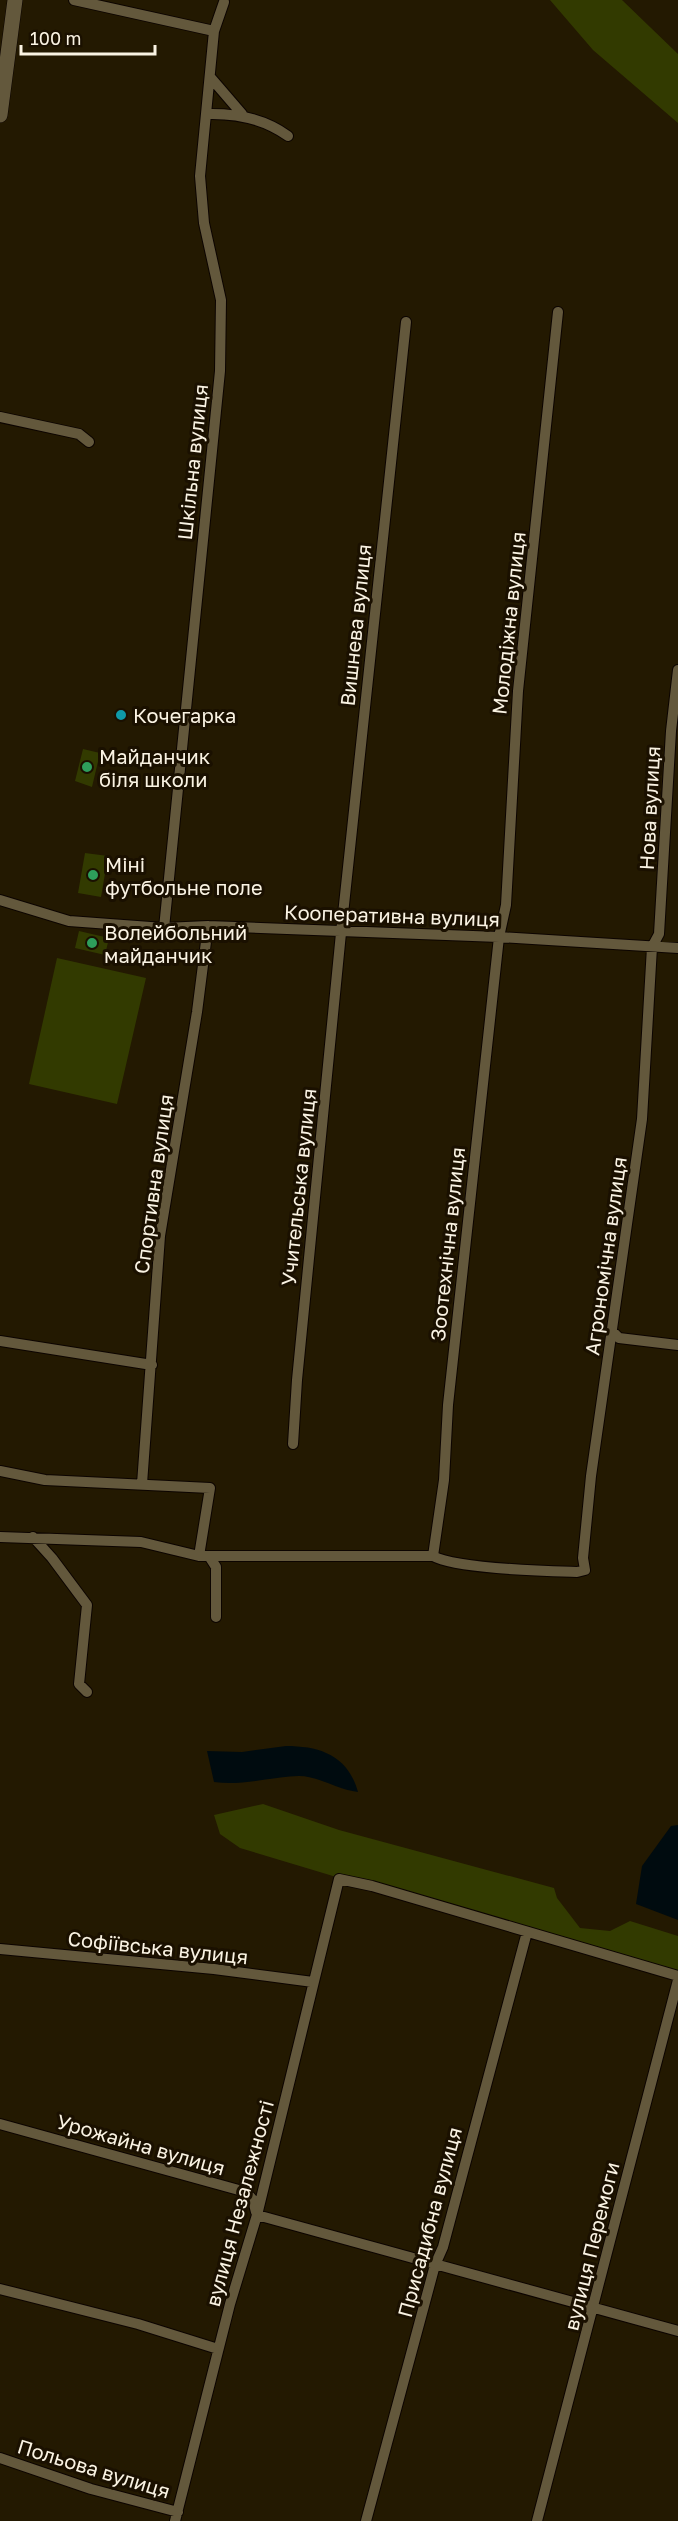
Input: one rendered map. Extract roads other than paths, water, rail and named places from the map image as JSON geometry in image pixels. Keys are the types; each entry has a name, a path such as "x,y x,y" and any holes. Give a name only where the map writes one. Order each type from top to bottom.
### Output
{"street":[{"path":"0,115 15,0"},
{"path":"74,0 214,31"},
{"name":"Шкільна вулиця","path":"164,928 220,371 220,300 204,223 200,176 214,31 224,2"},
{"path":"211,78 242,114"},
{"path":"206,114 242,114 278,129 288,136"},
{"name":"Молодіжна вулиця","path":"499,937 506,905 518,691 558,312"},
{"name":"Вишнева вулиця","path":"341,933 406,322"},
{"path":"0,417 79,434 89,442"},
{"name":"Нова вулиця","path":"652,947 659,934 671,731 678,670"},
{"name":"Кооперативна вулиця","path":"0,900 69,921 164,928 208,926 341,933 499,937 678,948"},
{"name":"Спортивна вулиця","path":"142,1484 160,1236 197,1012 208,926"},
{"name":"Учительська вулиця","path":"293,1444 297,1380 341,933"},
{"name":"Зоотехнічна вулиця","path":"433,1556 444,1480 448,1405 499,937"},
{"name":"Агрономічна вулиця","path":"433,1556 442,1561 480,1565 577,1572 585,1570 583,1558 591,1476 642,1119 652,947"},
{"path":"612,1331 619,1338 678,1345"},
{"path":"0,1341 152,1365"},
{"path":"0,1472 45,1480 210,1488 204,1556"},
{"path":"0,1537 141,1542 204,1556 433,1556"},
{"path":"33,1537 52,1558 87,1605 79,1684 87,1692"},
{"path":"204,1556 216,1567 216,1617"},
{"name":"вулиця Незалежності","path":"177,2516 218,2349 256,2215 339,1879 527,1932"},
{"path":"527,1932 678,1978"},
{"name":"Присадибна вулиця","path":"366,2521 435,2265 443,2247 527,1932"},
{"name":"Софіївська вулиця","path":"0,1949 313,1982"},
{"name":"вулиця Перемоги","path":"537,2521 594,2310 678,1978"},
{"name":"Урожайна вулиця","path":"0,2124 246,2192 253,2200 256,2215"},
{"path":"256,2215 594,2310 678,2331"},
{"path":"0,2289 138,2324 218,2349"},
{"name":"Польова вулиця","path":"0,2458 177,2516"}],"place":[{"name":"Кочегарка","path":"121,715"},
{"name":"Майданчик біля школи","path":"87,767"},
{"name":"Міні футбольне поле","path":"93,875"},
{"name":"Волейбольний майданчик","path":"92,943"}]}
